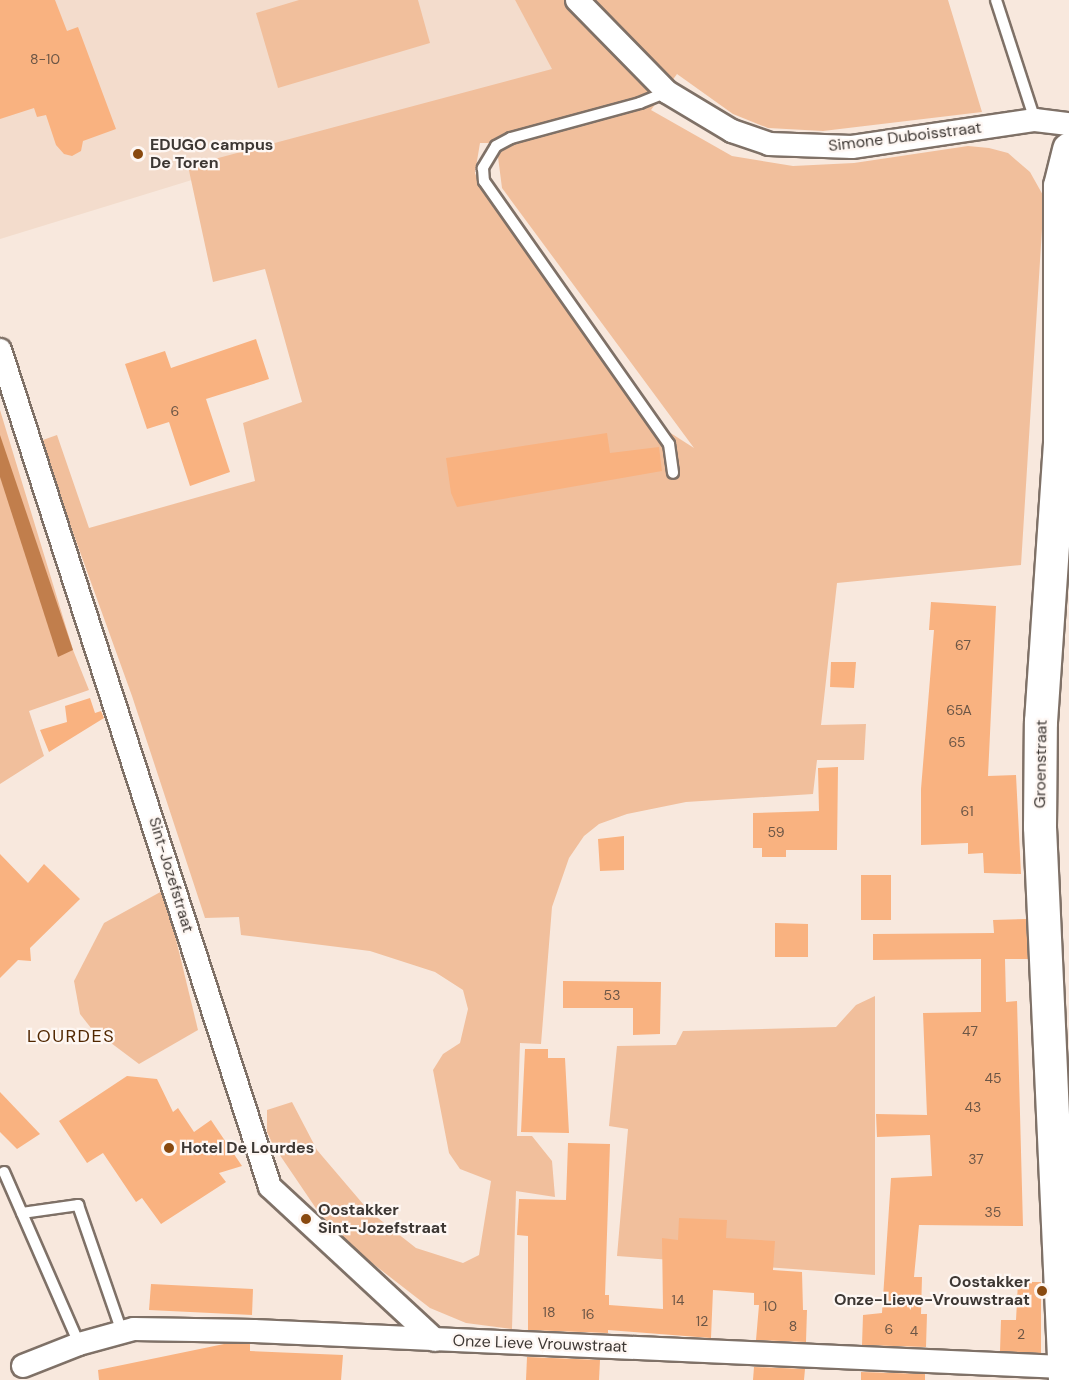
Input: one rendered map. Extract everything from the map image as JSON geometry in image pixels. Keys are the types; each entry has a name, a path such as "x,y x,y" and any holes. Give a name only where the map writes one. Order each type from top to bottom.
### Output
{"street":[{"name":"Simone Duboisstraat","path":"577,0 667,92 732,131 769,144 808,148 852,147 1035,120 1069,124"},
{"name":"Groenstraat","path":"1063,1374 1060,1247 1040,827 1041,722 1060,441 1060,186 1069,149"},
{"name":"Sint-Jozefstraat","path":"0,350 270,1187 435,1340"},
{"name":"Onze Lieve Vrouwstraat","path":"23,1366 79,1344 134,1329 254,1331 1063,1374"}],"lane":[{"path":"996,0 1012,62 1035,120"},
{"path":"667,92 640,103 511,138 496,146 483,168 484,181 669,444 673,473"},
{"path":"4,1172 79,1344"},
{"path":"22,1213 78,1205 122,1332"}],"shaded area":[{"name":"EDUGO campus De Toren","path":"0,0 515,0 553,69 0,239"},
{"path":"299,0 418,0 430,43 278,88 256,13"},
{"path":"515,0 948,0 982,112 823,131 768,128 733,114 677,74 651,110 732,156 793,166 854,163 968,146 989,148 1008,153 1030,172 1044,197 1021,565 837,583 821,725 866,724 864,760 817,760 813,794 686,802 627,814 599,824 584,836 569,858 552,907 541,1044 520,1043 517,1136 532,1136 552,1161 555,1197 516,1191 512,1329 466,1323 430,1308 332,1232 273,1145 267,1132 267,1110 292,1102 317,1150 369,1211 416,1248 463,1263 479,1255 491,1181 460,1169 449,1153 433,1070 443,1054 460,1043 468,1009 463,990 435,972 370,951 241,935 239,917 205,918 132,696 40,441 57,435 89,528 255,481 243,423 302,402 265,269 213,282 188,166 552,69","holes":["480,143 489,143 498,157 502,188 694,448 644,416 480,186 475,173"]},
{"path":"0,410 73,650 89,690 29,711 44,756 0,784"},
{"path":"0,435 73,650 58,657 0,477"},
{"path":"164,890 198,1030 139,1064 91,1028 80,1014 74,981 104,923"},
{"path":"875,996 875,1275 617,1256 628,1129 609,1126 617,1046 676,1045 683,1031 836,1027 856,1005"}],"building":[{"path":"0,0 55,0 67,31 78,27 116,129 83,141 81,151 72,156 64,154 56,145 46,115 37,117 34,108 0,119"},
{"path":"256,339 269,379 206,399 230,472 190,486 169,422 147,429 125,364 165,351 171,368"},
{"path":"607,433 610,453 659,447 662,471 457,507 451,493 446,458"},
{"path":"931,602 996,606 988,776 1016,775 1021,874 984,873 983,853 968,854 968,843 921,845 921,789 934,630 929,630"},
{"path":"831,662 856,662 854,688 830,687"},
{"path":"90,698 95,713 101,711 104,718 49,752 40,730 67,722 65,706"},
{"path":"838,767 837,850 786,850 786,857 762,857 762,848 753,848 753,813 819,811 818,768"},
{"path":"624,836 624,870 600,871 598,839"},
{"path":"0,854 28,883 44,864 80,899 30,948 31,961 18,960 0,978"},
{"path":"861,875 891,875 891,920 861,920"},
{"path":"1026,919 1028,959 1005,959 1006,1002 1017,1001 1023,1226 919,1225 914,1277 922,1277 921,1314 927,1314 926,1347 862,1345 863,1315 882,1313 891,1178 932,1176 930,1135 877,1137 876,1114 927,1115 923,1013 981,1012 981,959 873,960 873,934 994,933 993,920"},
{"path":"775,923 808,924 808,957 775,957"},
{"path":"563,981 661,982 660,1034 633,1035 633,1008 563,1008"},
{"path":"525,1049 548,1049 548,1058 565,1058 569,1133 521,1132"},
{"name":"Hotel De Lourdes","path":"127,1076 157,1079 173,1112 178,1108 194,1132 211,1120 242,1166 219,1173 226,1182 161,1224 142,1198 136,1202 103,1153 87,1163 59,1121"},
{"path":"0,1092 40,1134 17,1149 0,1132"},
{"path":"568,1143 610,1144 605,1295 609,1295 609,1305 663,1309 662,1238 678,1240 679,1218 727,1220 726,1238 775,1241 773,1270 802,1272 803,1310 807,1310 806,1342 756,1340 759,1305 754,1305 754,1293 713,1290 711,1338 608,1330 608,1333 528,1330 528,1236 517,1235 519,1199 566,1200"},
{"path":"1018,1282 1041,1282 1041,1353 1000,1351 1001,1320 1016,1320"},
{"path":"151,1284 253,1289 252,1315 149,1310"},
{"path":"224,1344 250,1344 250,1351 343,1355 341,1380 99,1380 98,1370"},
{"path":"527,1357 600,1360 599,1380 526,1380"},
{"path":"754,1367 805,1369 804,1380 753,1380"},
{"path":"861,1372 925,1374 925,1380 861,1380"}],"place":[{"name":"EDUGO campus De Toren","path":"138,154"},
{"name":"Hotel De Lourdes","path":"169,1148"},
{"name":"Oostakker Sint-Jozefstraat","path":"306,1219"},
{"name":"Oostakker Onze-Lieve-Vrouwstraat","path":"1042,1291"}],"district":[{"name":"LOURDES","path":"71,1036"}]}
